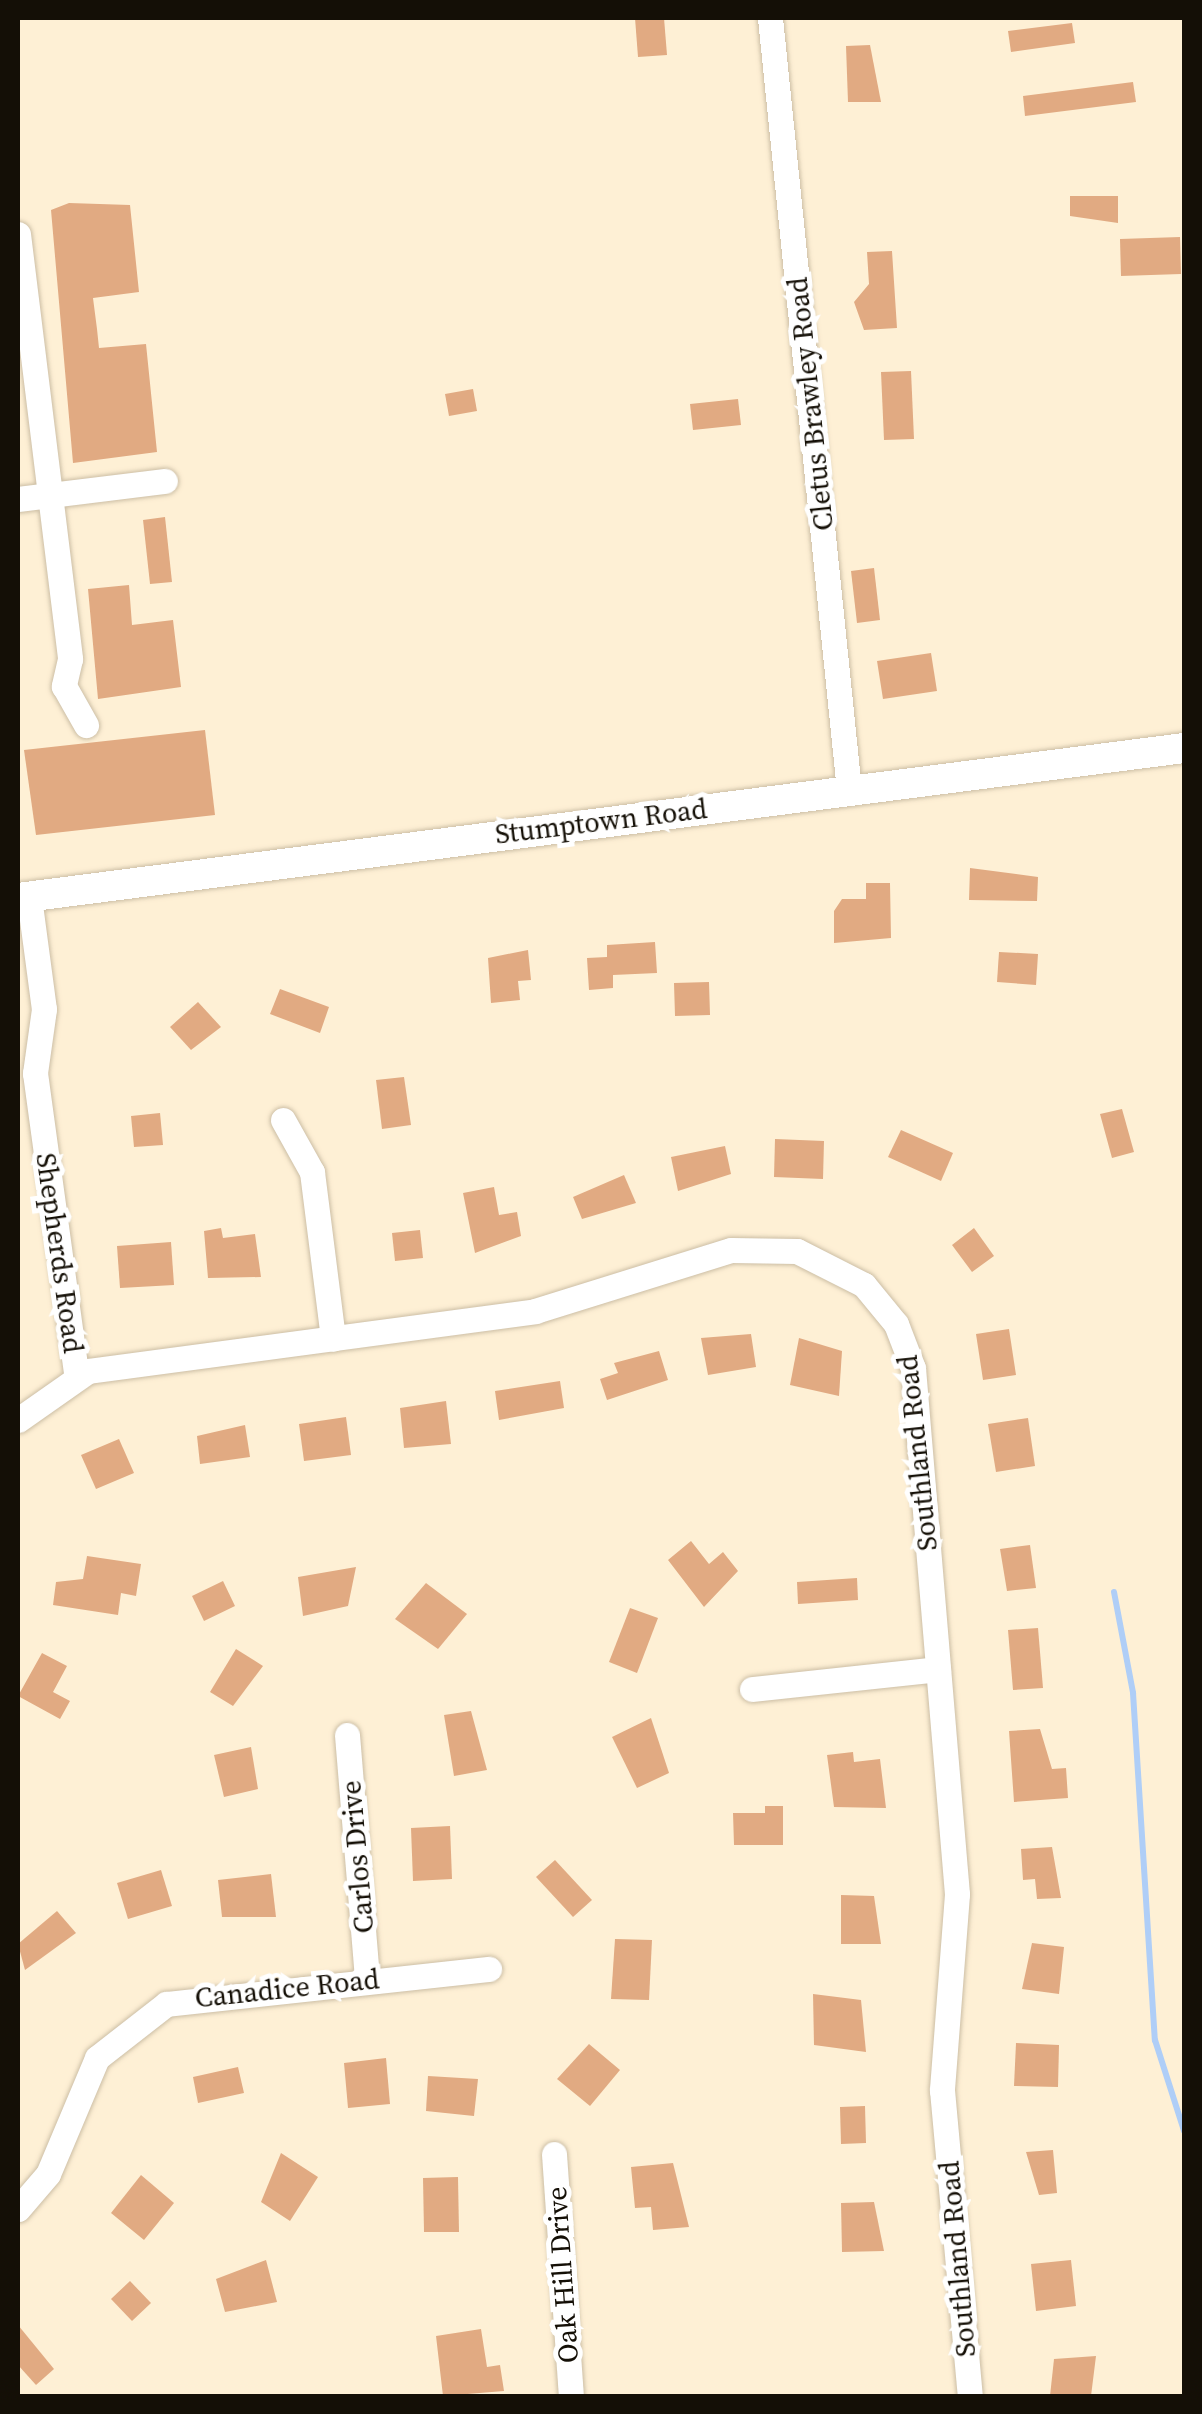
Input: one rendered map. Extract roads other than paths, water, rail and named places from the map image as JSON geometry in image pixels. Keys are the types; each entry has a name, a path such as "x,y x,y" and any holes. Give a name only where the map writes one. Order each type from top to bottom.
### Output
{"street":[{"name":"Cletus Brawley Road","path":"770,18 849,790"},
{"path":"18,234 21,298 70,660 64,676 86,725"},
{"path":"18,499 165,482"},
{"name":"Stumptown Road","path":"23,898 1184,748"},
{"name":"Shepherds Road","path":"23,898 44,1008 35,1073 76,1374"},
{"name":"Shepherds Road","path":"18,1040 35,1073"},
{"path":"283,1120 312,1172 333,1339"},
{"name":"Southland Road","path":"76,1374 535,1311 732,1250 797,1252 842,1269 882,1304 913,1368 957,1894 942,2090 970,2396"},
{"path":"18,1420 76,1374"},
{"path":"752,1689 938,1669"},
{"name":"Carlos Drive","path":"346,1734 366,1980"},
{"name":"Canadice Road","path":"18,2209 48,2174 97,2058 133,2024 193,1996 489,1969"},
{"name":"Oak Hill Drive","path":"554,2154 572,2396"}],"waterway":[{"path":"1114,1592 1133,1693 1155,2040 1184,2131"}]}
